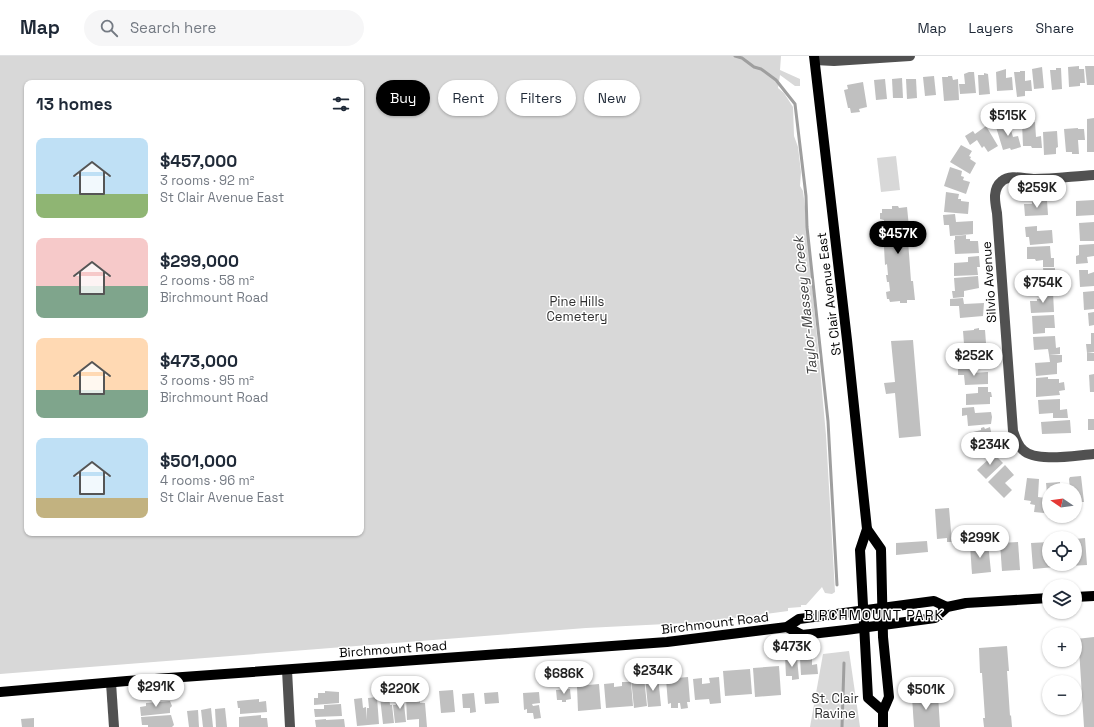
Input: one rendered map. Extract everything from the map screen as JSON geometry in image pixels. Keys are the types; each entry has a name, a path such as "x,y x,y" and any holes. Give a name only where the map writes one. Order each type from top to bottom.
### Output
{"main road":[{"name":"St Clair Avenue East","path":"814,58 847,340 867,529 860,550 868,698 883,711"},
{"name":"St Clair Avenue East","path":"867,529 881,549 883,638 889,697 883,711 883,727"},
{"path":"1082,597 1094,596"},
{"name":"Birchmount Road","path":"787,627 802,634 864,628 935,618 947,607 966,603 1042,598"},
{"name":"Birchmount Road","path":"0,692 667,642 787,627 799,619 934,601 947,607"}],"street":[{"path":"814,58 834,61 910,56"},
{"name":"Silvio Avenue","path":"1094,175 1036,179 1007,178 1001,181 994,199 997,213 1015,437 1023,450 1030,454 1050,457 1094,454"},
{"path":"287,670 290,727"},
{"path":"111,683 114,727"}],"green space":[{"name":"Pine Hills Cemetery","path":"0,56 781,56 780,70 800,79 800,86 795,86 780,75 778,88 784,93 793,107 794,136 798,147 801,172 800,186 803,191 805,207 826,435 835,592 832,594 825,593 822,587 806,605 788,608 788,611 706,622 586,628 0,674"},
{"path":"896,156 900,190 881,192 877,158"},
{"name":"St. Clair Ravine","path":"849,651 860,727 810,727 823,654"}],"building":[{"path":"1079,66 1079,69 1084,69 1085,83 1080,83 1080,86 1069,87 1068,67"},
{"path":"1085,66 1094,66 1094,85 1087,85"},
{"path":"1042,67 1044,88 1034,89 1032,69"},
{"path":"1056,68 1061,68 1062,89 1052,90 1050,70 1056,70"},
{"path":"1006,69 1006,78 1012,77 1013,90 997,91 996,72"},
{"path":"1025,71 1025,81 1031,80 1032,91 1025,91 1025,96 1017,97 1014,72"},
{"path":"974,72 976,93 960,94 959,84 965,84 964,74"},
{"path":"984,73 988,74 990,94 979,95 978,75 984,75"},
{"path":"934,76 936,95 925,96 923,77"},
{"path":"952,76 953,80 958,79 959,100 944,101 942,77"},
{"path":"902,78 903,98 893,98 892,79"},
{"path":"885,79 887,99 876,100 874,80"},
{"path":"906,79 916,79 917,98 907,99"},
{"path":"863,82 867,107 859,109 860,112 851,113 850,108 848,108 844,90 848,89 847,85"},
{"path":"1094,118 1094,152 1087,152 1087,119"},
{"path":"1008,120 1013,137 1018,136 1021,147 1011,150 1010,148 1003,150 996,127 1002,126 1001,122"},
{"path":"1035,122 1036,137 1041,136 1042,148 1023,146 1022,123"},
{"path":"986,126 998,146 988,152 984,146 982,148 977,140 970,145 965,136 973,131 975,134"},
{"path":"1064,129 1084,129 1085,140 1078,140 1079,154 1066,152"},
{"path":"1057,131 1058,147 1056,148 1056,154 1044,155 1043,132"},
{"path":"961,145 972,151 969,156 971,157 970,159 976,163 970,174 950,162"},
{"path":"950,167 962,171 961,176 964,177 963,180 970,182 966,194 944,186"},
{"path":"946,192 959,194 958,199 969,202 968,214 944,212"},
{"path":"1047,200 1048,215 1025,216 1024,204 1032,204 1032,201"},
{"path":"1094,200 1094,215 1076,216 1076,201"},
{"path":"892,206 898,206 899,208 907,207 911,281 913,281 915,300 907,300 907,303 900,303 900,301 890,302 889,299 887,299 886,292 890,291 889,282 887,282 886,275 888,275 887,264 885,265 885,237 883,237 882,230 884,230 884,220 880,219 880,213 882,213 882,209 892,209"},
{"path":"955,214 956,222 973,221 973,234 950,236 949,225 944,225 943,215"},
{"path":"1094,222 1094,241 1080,241 1079,223"},
{"path":"1037,226 1037,231 1052,230 1053,243 1030,245 1029,237 1026,237 1025,227"},
{"path":"966,235 966,239 970,239 970,241 978,241 979,253 955,254 955,236"},
{"path":"1094,244 1094,256 1087,257 1088,263 1076,264 1076,256 1079,255 1079,245"},
{"path":"1050,246 1051,258 1054,258 1054,267 1043,267 1043,260 1036,261 1035,259 1027,259 1027,247"},
{"path":"979,256 980,267 977,267 978,275 954,276 954,263 968,262 968,257"},
{"path":"1043,268 1055,268 1055,277 1052,278 1053,289 1029,290 1028,277 1044,276"},
{"path":"1079,270 1088,270 1088,274 1094,272 1094,286 1080,287"},
{"path":"978,276 979,288 964,291 964,297 953,298 952,291 955,291 954,278"},
{"path":"1094,291 1094,309 1084,310 1083,292"},
{"path":"1053,292 1054,312 1031,313 1030,301 1037,301 1037,299 1041,299 1040,293"},
{"path":"963,298 964,304 984,303 983,316 960,318 959,306 950,306 950,299"},
{"path":"1094,312 1094,325 1089,326 1088,313"},
{"path":"1054,315 1055,328 1045,328 1045,333 1033,334 1032,316"},
{"path":"979,328 979,330 985,330 986,343 981,343 981,345 964,344 963,331"},
{"path":"1091,333 1094,333 1094,352 1087,353 1086,344 1091,344"},
{"path":"1055,336 1056,348 1060,347 1060,354 1049,355 1048,349 1034,350 1033,337"},
{"path":"913,340 921,436 899,438 895,393 886,394 884,383 895,382 891,341"},
{"path":"986,352 987,363 960,364 959,354"},
{"path":"1087,353 1094,353 1094,361 1087,361"},
{"path":"1049,355 1062,355 1062,362 1057,363 1057,374 1036,376 1035,363 1050,362"},
{"path":"973,367 972,373 988,372 988,384 965,385 964,375 958,375 958,369"},
{"path":"1094,374 1094,392 1090,392 1089,375"},
{"path":"1048,377 1048,379 1059,379 1059,383 1064,382 1065,390 1059,391 1060,395 1036,397 1036,378"},
{"path":"978,387 988,387 988,392 991,392 992,397 990,397 990,404 966,405 966,394 978,393"},
{"path":"1060,399 1060,410 1067,409 1068,418 1053,418 1053,413 1039,414 1038,400"},
{"path":"974,407 975,413 991,412 991,424 968,426 967,415 962,416 962,408"},
{"path":"1088,419 1094,419 1094,430 1088,430"},
{"path":"1070,420 1071,433 1042,434 1041,422"},
{"path":"984,427 985,429 990,427 993,440 982,445 983,450 969,454 967,446 972,444 969,433 981,430 981,428"},
{"path":"994,454 1003,463 986,479 977,470"},
{"path":"1005,465 1014,475 1005,483 1012,490 1004,498 988,482"},
{"path":"1081,476 1082,483 1069,483 1070,477"},
{"path":"1027,478 1039,479 1038,497 1042,498 1042,513 1034,512 1035,505 1030,504 1031,501 1024,500"},
{"path":"1082,485 1084,502 1082,502"},
{"path":"949,508 952,542 947,542 947,538 937,539 935,509"},
{"path":"1082,538 1085,538 1087,565 1082,565"},
{"path":"927,541 928,552 896,555 896,543"},
{"path":"1018,542 1020,570 1002,571 1000,543"},
{"path":"1042,542 1042,568 1033,569 1031,543"},
{"path":"988,543 991,572 972,574 970,545"},
{"path":"1094,637 1094,727 1084,727 1082,675 1081,675 1080,667 1082,667 1082,638"},
{"path":"1007,646 1009,671 1007,671 1012,727 984,727 983,718 985,718 979,648"},
{"path":"785,656 797,658 799,679 792,680 792,676 786,676"},
{"path":"812,657 812,665 817,664 818,674 801,675 800,658"},
{"path":"779,666 781,695 755,697 753,668"},
{"path":"750,669 752,694 725,696 723,671"},
{"path":"658,676 661,706 648,707 645,677"},
{"path":"644,677 647,706 634,708 631,678"},
{"path":"688,677 690,702 687,702 688,708 681,709 680,703 678,703 678,708 671,708 671,703 668,704 666,679"},
{"path":"719,677 721,703 710,704 709,699 695,700 693,679 702,678 702,684 710,683 709,678"},
{"path":"622,682 631,682 633,706 606,708 604,684 614,683 614,687 622,686"},
{"path":"599,684 601,709 578,711 577,686"},
{"path":"570,689 571,699 566,700 566,702 557,700 556,690"},
{"path":"453,690 455,712 441,713 439,691"},
{"path":"325,691 339,692 339,703 314,705 314,698 318,698 318,693 325,693"},
{"path":"498,692 499,703 485,704 484,693"},
{"path":"539,692 540,703 532,704 533,706 539,705 541,718 534,719 533,713 527,713 527,709 524,710 523,693"},
{"path":"474,693 476,712 470,713 470,708 463,708 462,694"},
{"path":"403,695 406,722 395,723 393,705 396,705 395,696"},
{"path":"938,695 940,727 914,727 912,697"},
{"path":"389,696 390,705 392,705 394,723 383,724 380,697"},
{"path":"420,696 420,703 425,703 427,727 419,727 419,719 407,720 406,697"},
{"path":"377,697 379,724 357,726 354,699 362,698 363,708 366,707 367,720 367,708 369,708 368,698"},
{"path":"259,699 259,702 266,701 267,712 240,714 240,708 238,708 237,701"},
{"path":"170,701 172,706 170,708 170,713 141,716 140,707 146,706 146,703"},
{"path":"341,704 342,716 315,717 314,709 324,709 324,705"},
{"path":"211,708 213,727 203,727 201,710"},
{"path":"225,708 227,727 216,727 215,709"},
{"path":"198,710 199,727 189,727 187,711"},
{"path":"171,715 174,725 172,727 148,727 148,725 142,725 141,717"},
{"path":"261,715 261,718 267,718 268,727 239,727 239,717"},
{"path":"34,718 34,727 22,727 21,719"},
{"path":"344,719 345,727 316,727 315,720"}],"waterway":[{"name":"Taylor-Massey Creek","path":"735,56 742,58 754,67 761,69 776,80 795,104 806,196 807,227 828,421 837,585"},
{"path":"842,727 844,663"}],"district":[{"name":"BIRCHMOUNT PARK","path":"874,615"}]}
